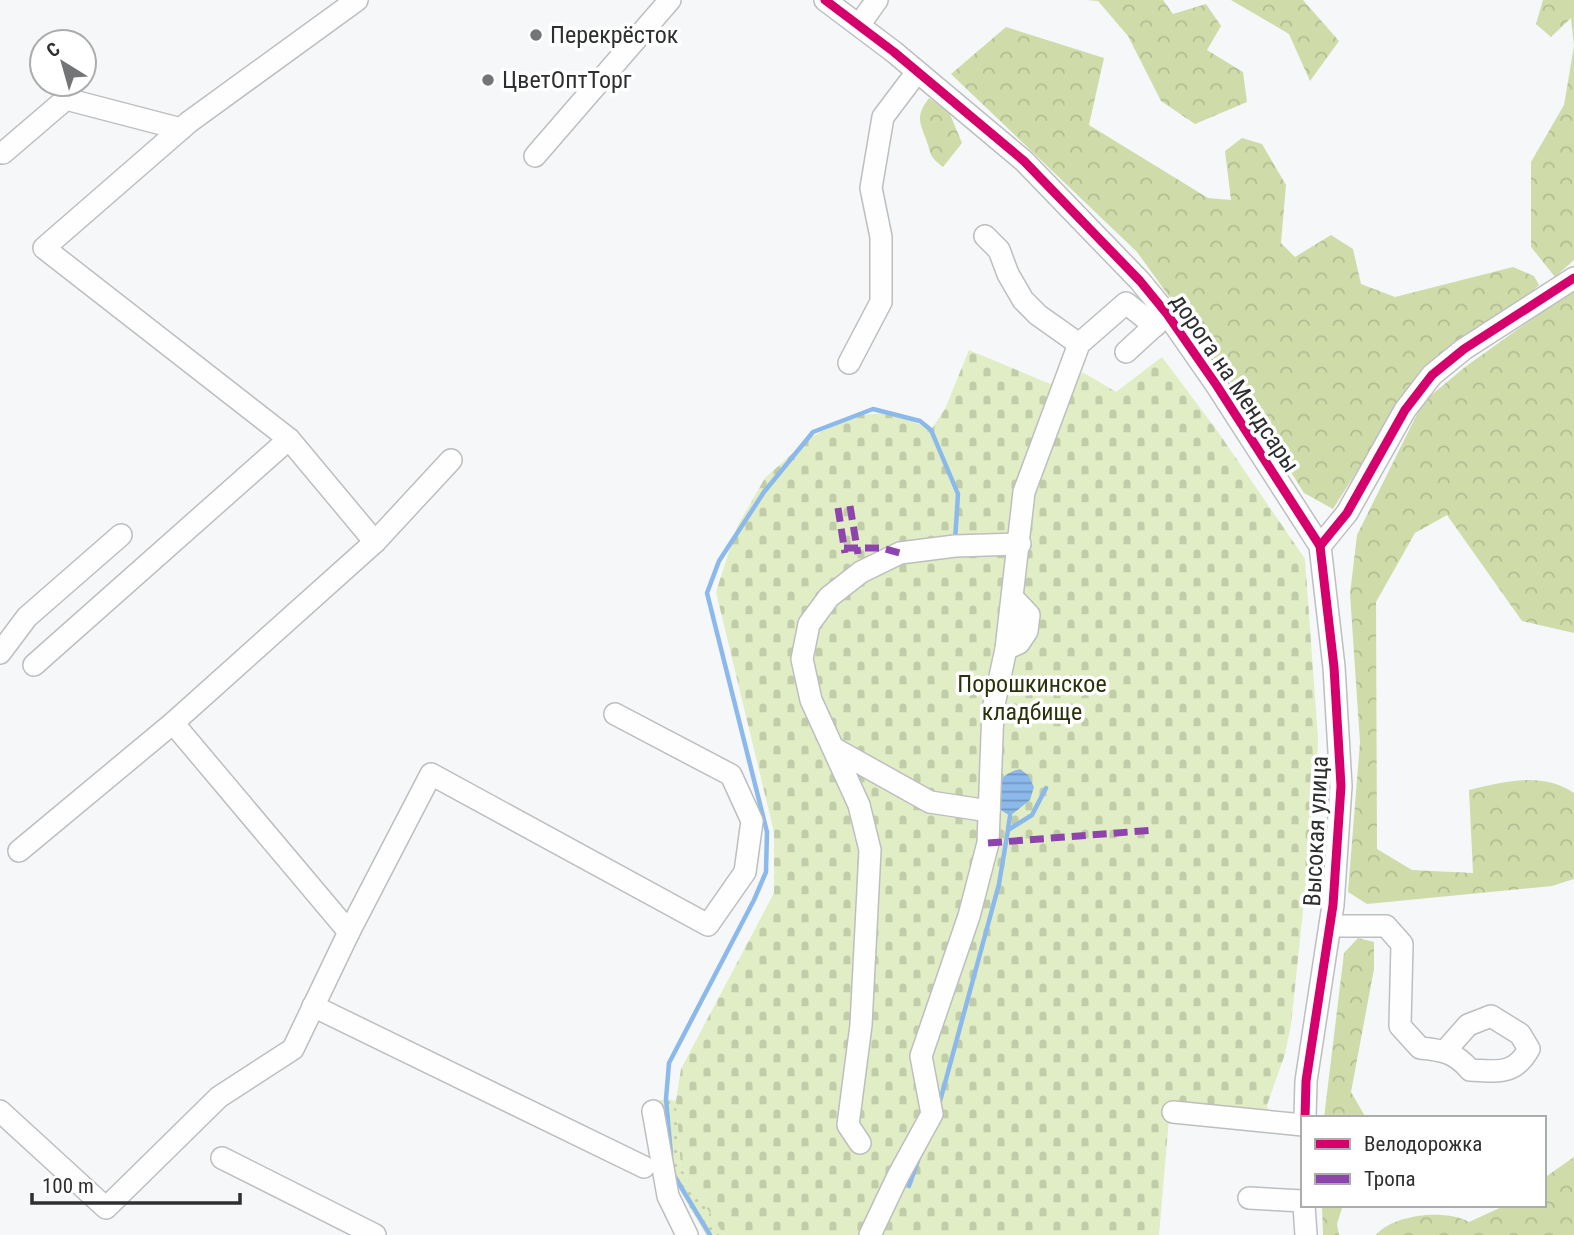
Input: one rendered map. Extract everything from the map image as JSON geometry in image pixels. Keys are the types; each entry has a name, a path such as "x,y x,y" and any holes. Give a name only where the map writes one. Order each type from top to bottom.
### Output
{"street":[{"path":"357,0 181,129 44,248 289,439 375,542"},
{"path":"535,156 670,0"},
{"name":"дорога на Мендсары","path":"825,0 1024,161 1140,281 1161,320 1217,386 1321,546"},
{"path":"859,25 877,0"},
{"path":"849,363 881,302 881,237 871,188 883,117 917,72"},
{"path":"3,153 66,99 181,129"},
{"path":"985,236 999,250 1008,274 1023,300 1038,315 1079,344"},
{"path":"1321,546 1347,513 1405,410 1433,375 1464,349 1574,278"},
{"path":"870,1235 932,1114 921,1056 969,916 988,843 993,709 1006,649 1020,643 1029,622 1029,615 1013,598 1024,492 1079,344 1126,303 1161,320 1126,352"},
{"path":"34,665 289,439"},
{"path":"19,851 173,723 375,542 451,460"},
{"path":"0,653 27,617 121,535"},
{"path":"860,1143 848,1125 861,1026 870,850 859,805 811,700 802,659 809,624 829,597 862,572 900,552 955,546 1020,544"},
{"name":"Высокая улица","path":"1305,1116 1306,1081 1330,926 1341,786 1334,667 1321,546"},
{"path":"0,1111 106,1208 219,1097 293,1049 349,932 432,775 708,925 745,872 752,821 731,775 615,714"},
{"path":"173,723 349,932"},
{"path":"835,750 930,802 989,811"},
{"path":"1330,926 1386,926 1402,944 1400,1026 1420,1048 1446,1050"},
{"path":"313,1006 644,1167"},
{"path":"653,1111 668,1196 687,1235"},
{"path":"1173,1112 1301,1125"},
{"path":"222,1158 375,1235"},
{"path":"1249,1198 1301,1203"},
{"path":"1303,1207 1306,1235"}],"green space":[{"path":"1087,0 1163,0 1173,14 1206,4 1221,26 1207,50 1243,72 1247,102 1195,124 1161,101 1128,36 1098,1"},
{"path":"1231,0 1303,0 1339,41 1310,81 1289,34"},
{"path":"1543,0 1574,0 1574,46 1571,18 1551,37 1536,24"},
{"path":"1006,27 1104,58 1089,125 1208,198 1231,200 1225,151 1242,138 1262,144 1286,185 1281,243 1295,257 1331,235 1353,249 1361,284 1395,297 1513,267 1534,276 1539,285 1521,302 1422,368 1333,509 1304,493 1257,418 1137,252 951,74"},
{"path":"1574,46 1574,260 1555,277 1531,247 1531,162 1564,105"},
{"path":"929,98 949,112 962,143 943,167 931,155 920,122 920,114"},
{"path":"1574,289 1574,633 1522,621 1447,515 1415,533 1376,602 1377,849 1412,870 1473,873 1469,790 1535,780 1561,786 1574,793 1574,879 1552,886 1367,904 1348,892 1360,742 1350,594 1357,535 1423,402 1465,367"},
{"name":"Порошкинское кладбище","path":"969,350 1050,384 1068,373 1084,373 1116,392 1162,357 1218,432 1305,559 1318,739 1316,787 1291,1025 1285,1054 1267,1105 1271,1132 1169,1118 1159,1235 724,1235 681,1168 676,1101 681,1069 774,893 774,832 716,592 737,527 765,478 811,437 853,416 894,412 931,430 945,409"},
{"path":"1358,938 1374,942 1374,969 1351,1092 1365,1116 1324,1116 1344,953"},
{"path":"658,1101 676,1101 681,1168 724,1235 706,1235 673,1179 665,1112 659,1108"},
{"path":"1574,1157 1574,1235 1376,1235 1384,1228 1407,1218 1434,1215 1469,1222 1502,1207 1546,1207 1546,1177"},
{"path":"1322,1207 1342,1207 1337,1224 1339,1235 1323,1235"}],"water":[{"path":"1020,769 1028,775 1034,787 1030,800 1010,816 995,802 996,795 1004,777"}],"waterway":[{"path":"671,1155 666,1099 669,1063 766,872 767,832 707,593 719,561 764,492 813,432 873,409 920,421 931,430 958,494 955,541"},
{"path":"939,1105 999,884 1008,830 1032,815 1046,788"},
{"path":"1008,829 1010,816"},
{"path":"909,1186 920,1155"},
{"path":"675,1177 710,1235"}],"marked path":[{"path":"850,506 858,554"},
{"path":"838,508 845,553"},
{"path":"844,548 882,548 900,553"},
{"path":"988,843 1155,830"}],"cycle path":[{"path":"825,0 894,52 1024,161 1140,281 1167,314 1217,386 1320,546 1334,667 1341,786 1333,905 1306,1081 1305,1116"},
{"path":"1320,546 1347,513 1405,410 1432,375 1464,349 1574,278"}],"place":[{"name":"Перекрёсток","path":"536,35"},
{"name":"ЦветОптТорг","path":"488,80"}]}
